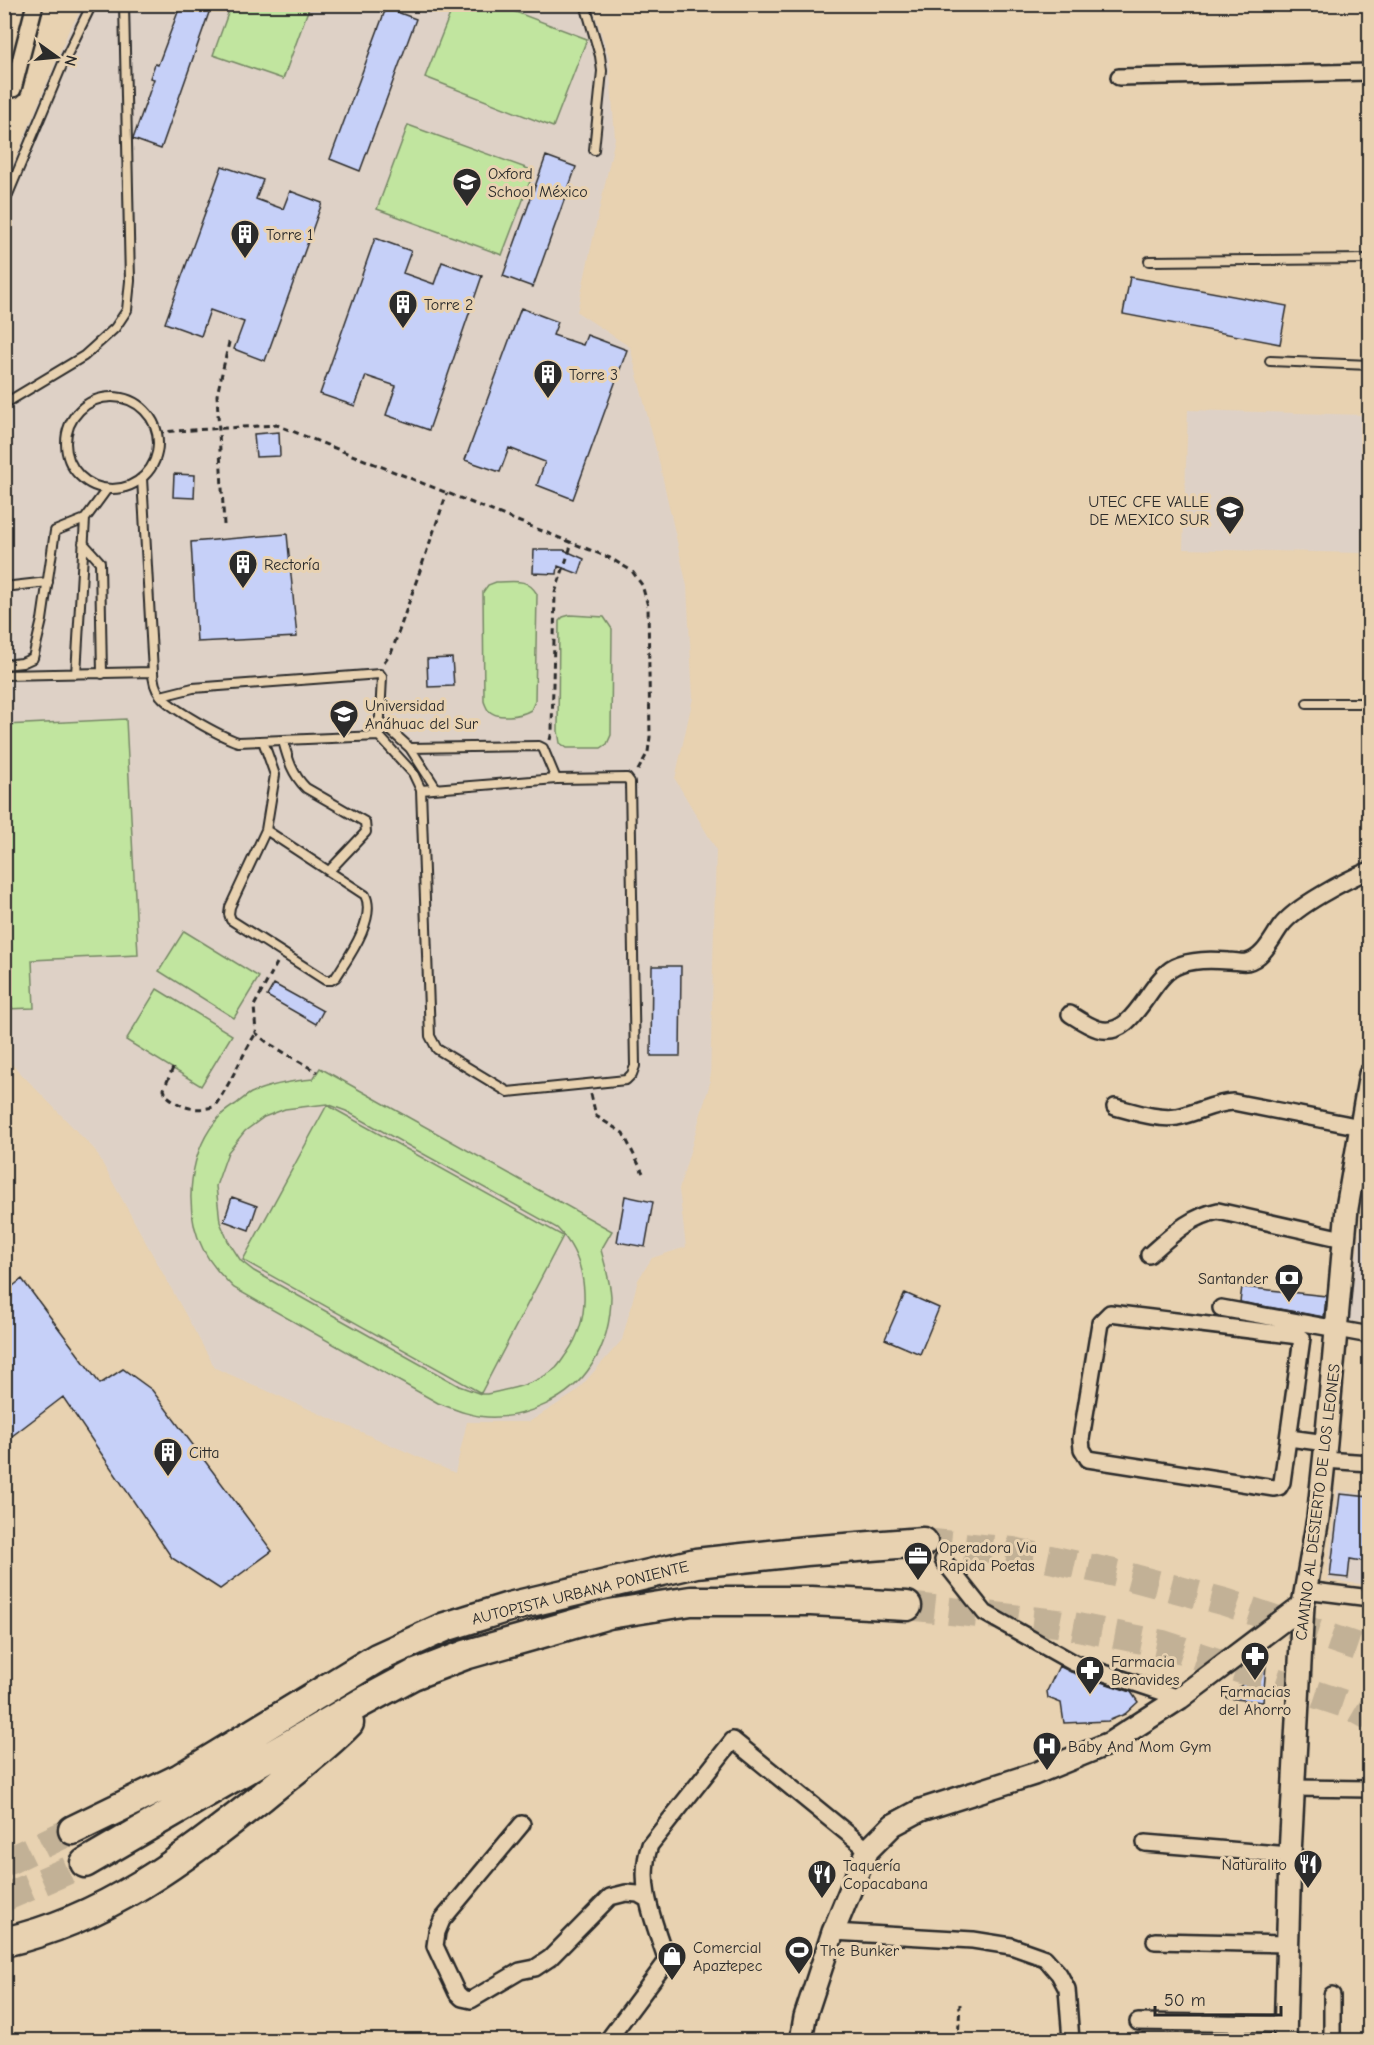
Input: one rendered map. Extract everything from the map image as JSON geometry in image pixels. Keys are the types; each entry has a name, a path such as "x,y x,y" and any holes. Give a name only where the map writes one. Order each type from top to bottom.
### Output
{"highway":[{"name":"AUTOPISTA URBANA PONIENTE","path":"73,1830 180,1778 377,1658 446,1627 520,1604 696,1563 806,1551 933,1551"},
{"name":"AUTOPISTA URBANA PONIENTE","path":"85,1863 361,1703 413,1675 465,1655 609,1614 691,1601 811,1600 907,1606"},
{"path":"4,1942 33,1936 73,1922 158,1876 312,1757 348,1724 361,1703"}],"main road":[{"name":"CAMINO AL DESIERTO DE LOS LEONES","path":"1285,2032 1290,1855 1304,1597 1318,1518 1337,1330 1343,1239 1359,1171 1370,1074"},
{"path":"801,2040 805,2016 833,1932 868,1850 893,1825 921,1810 1034,1774 1110,1743 1180,1698 1304,1597"}],"street":[{"path":"13,89 35,4"},
{"path":"1119,77 1370,72"},
{"path":"1070,1014 1099,1030 1118,1028 1137,1014 1154,985 1165,973 1177,966 1195,961 1248,962 1266,949 1281,925 1293,912 1370,870"},
{"path":"1116,1107 1157,1117 1176,1117 1217,1103 1233,1102 1365,1133"},
{"path":"1149,1255 1185,1223 1201,1214 1218,1211 1343,1239"},
{"path":"1221,1308 1370,1335"},
{"path":"1110,1313 1299,1336 1302,1338 1302,1345 1289,1438 1282,1482 1279,1487 1274,1488 1088,1459 1082,1449 1081,1439 1100,1323 1110,1313"},
{"path":"1289,1438 1325,1451 1370,1463"},
{"path":"933,1551 985,1613 1074,1663 1180,1698"},
{"path":"1304,1597 1370,1598"},
{"path":"608,2040 668,1961 647,1899 645,1860 650,1845 733,1740 868,1850"},
{"path":"1293,1788 1370,1789"},
{"path":"522,1824 442,1920 437,1932 435,1946 457,1993 462,1998 471,2000 520,1971 535,1968 550,1958 610,1898 626,1893 638,1894 647,1899"},
{"path":"1145,1843 1290,1855"},
{"path":"833,1932 973,1940 1011,1946 1045,1958 1059,1974 1067,1989 1071,2040"},
{"path":"1155,1941 1288,1944"},
{"path":"1332,1995 1332,2040"},
{"path":"1138,2022 1285,2032"}],"lane":[{"path":"4,204 63,63 92,4"},
{"path":"585,4 602,71 594,150"},
{"path":"4,404 84,356 115,328 127,310 130,280 120,6"},
{"path":"1149,261 1370,259"},
{"path":"1270,361 1370,365"},
{"path":"125,397 146,410 158,432 156,458 142,478 125,487 107,489 91,484 78,474 69,459 66,442 69,425 79,411 100,398 125,397"},
{"path":"4,399 15,398"},
{"path":"142,478 153,672 160,696 222,737 238,742 379,735"},
{"path":"76,674 85,519 107,489"},
{"path":"4,665 22,663 33,658 42,620 55,531 85,519"},
{"path":"83,543 100,562 102,674"},
{"path":"4,587 48,582"},
{"path":"4,675 153,672"},
{"path":"160,696 193,688 377,673 382,677 379,735 413,773 421,790 430,1036 437,1049 501,1090 508,1092 626,1080 632,1074 635,1066 630,782 623,777 556,779 421,790"},
{"path":"1307,703 1370,703"},
{"path":"380,720 410,748 435,788"},
{"path":"263,741 275,775 266,830 230,907 229,914 231,920 325,980 332,981 359,941 368,900 365,895 266,830"},
{"path":"283,741 292,771 298,781 365,822 366,832 329,871"},
{"path":"410,748 539,746 543,748 556,779"}],"path":[{"path":"224,525 217,395 230,338"},
{"path":"158,432 277,425 610,558 632,571 642,585 648,606 650,738 648,752 630,782"},
{"path":"377,673 392,651 447,493"},
{"path":"543,748 549,744 552,731 555,593 572,543"},
{"path":"173,1068 164,1089 166,1095 176,1103 196,1110 214,1107 228,1088 256,1033 254,1006 282,953"},
{"path":"256,1033 268,1043 317,1072"},
{"path":"591,1084 596,1116 623,1133 643,1173"},
{"path":"958,2040 960,2004"}],"shaded area":[{"name":"Universidad Anáhuac del Sur","path":"84,5 592,5 609,57 615,138 577,312 630,347 687,586 693,698 675,779 716,849 710,1083 679,1189 686,1247 652,1258 638,1280 622,1340 575,1393 529,1422 467,1422 455,1473 215,1368 95,1150 5,1057 5,184 69,30"},
{"path":"1188,410 1365,415 1361,553 1183,549"},
{"path":"1365,1195 1370,1195 1369,1323 1348,1321"},
{"path":"1337,1490 1369,1495 1369,1585 1327,1580"}],"green space":[{"path":"454,4 497,5 587,39 553,127 425,77"},
{"path":"231,5 310,5 283,79 213,55"},
{"path":"408,125 534,171 502,255 377,209"},
{"path":"496,582 524,583 537,594 535,701 531,710 515,715 503,716 492,713 484,701 483,592 488,585"},
{"path":"570,615 604,617 612,629 611,735 607,744 601,748 567,748 560,743 558,731 559,621"},
{"path":"126,719 138,955 32,960 34,1008 5,1009 5,725"},
{"path":"184,931 259,977 234,1018 159,971"},
{"path":"157,989 232,1035 201,1086 126,1040"},
{"path":"320,1068 612,1231 601,1250 611,1296 606,1332 596,1358 582,1378 571,1388 545,1405 516,1415 487,1417 462,1412 438,1403 234,1288 217,1270 203,1249 196,1233 191,1198 196,1162 210,1129 221,1115 251,1093 282,1083 313,1079","holes":["327,1104 346,1111 557,1228 568,1241 581,1272 584,1306 575,1338 567,1353 549,1374 523,1385 487,1394 459,1386 254,1271 241,1261 228,1241 220,1222 216,1186 228,1152 245,1131 264,1117 285,1109"]},
{"path":"327,1105 563,1236 481,1393 243,1260"}],"building":[{"path":"181,4 212,4 161,149 133,139 154,79 150,78 155,64 158,65"},
{"path":"386,8 416,19 360,171 330,159"},
{"path":"546,156 576,167 533,287 503,276"},
{"name":"Torre 1","path":"222,166 263,180 256,199 283,209 290,191 322,203 265,361 234,349 244,322 210,310 201,336 165,323"},
{"name":"Torre 2","path":"375,238 411,251 403,273 434,284 442,262 482,276 429,430 386,415 396,386 366,376 355,406 320,394"},
{"path":"1130,277 1287,306 1280,344 1123,314"},
{"name":"Torre 3","path":"521,308 558,322 553,335 583,345 587,335 627,350 573,499 537,485 545,462 509,448 500,472 465,460"},
{"path":"279,432 280,456 256,457 254,434"},
{"path":"174,474 195,475 194,498 173,497"},
{"name":"Rectoría","path":"287,534 297,637 197,642 191,542"},
{"path":"534,550 564,550 584,559 579,574 558,566 557,574 533,573"},
{"path":"452,658 454,686 428,687 427,659"},
{"path":"652,966 681,966 680,1056 651,1056"},
{"path":"274,984 323,1011 316,1024 267,996"},
{"path":"625,1196 653,1202 645,1247 617,1242"},
{"path":"232,1197 257,1206 249,1230 224,1221"},
{"name":"Citta","path":"22,1279 100,1384 123,1369 152,1390 272,1551 220,1589 172,1558 63,1397 12,1436 4,1427 4,1293"},
{"name":"Santander","path":"1242,1287 1326,1296 1324,1317 1240,1302"},
{"path":"905,1293 939,1308 920,1354 885,1339"},
{"path":"1340,1494 1370,1497 1370,1548 1367,1562 1350,1559 1348,1578 1330,1576"},
{"name":"Farmacias del Ahorro","path":"1266,1665 1263,1702 1226,1698"},
{"name":"Farmacia Benavides","path":"1059,1666 1131,1692 1138,1702 1125,1714 1108,1721 1064,1723 1061,1703 1048,1698 1047,1691"}],"tunnel":[{"path":"923,1542 1013,1551 1119,1574 1225,1602 1370,1651"},
{"path":"907,1606 1057,1623 1163,1644 1351,1706 1370,1717"},
{"path":"4,1863 73,1830"},
{"path":"4,1898 85,1863"}],"place":[{"name":"Oxford School México","path":"467,208"},
{"name":"Torre 1","path":"245,260"},
{"name":"Torre 2","path":"403,330"},
{"name":"Torre 3","path":"548,400"},
{"name":"UTEC CFE VALLE DE MEXICO SUR","path":"1230,536"},
{"name":"Rectoría","path":"243,590"},
{"name":"Universidad Anáhuac del Sur","path":"344,740"},
{"name":"Santander","path":"1289,1304"},
{"name":"Citta","path":"168,1478"},
{"name":"Operadora Via Rapida Poetas","path":"918,1582"},
{"name":"Farmacias del Ahorro","path":"1255,1682"},
{"name":"Farmacia Benavides","path":"1090,1696"},
{"name":"Baby And Mom Gym","path":"1047,1772"},
{"name":"Naturalito","path":"1308,1890"},
{"name":"Taquería Copacabana","path":"822,1900"},
{"name":"The Bunker","path":"799,1976"},
{"name":"Comercial Apaztepec","path":"672,1982"}]}
